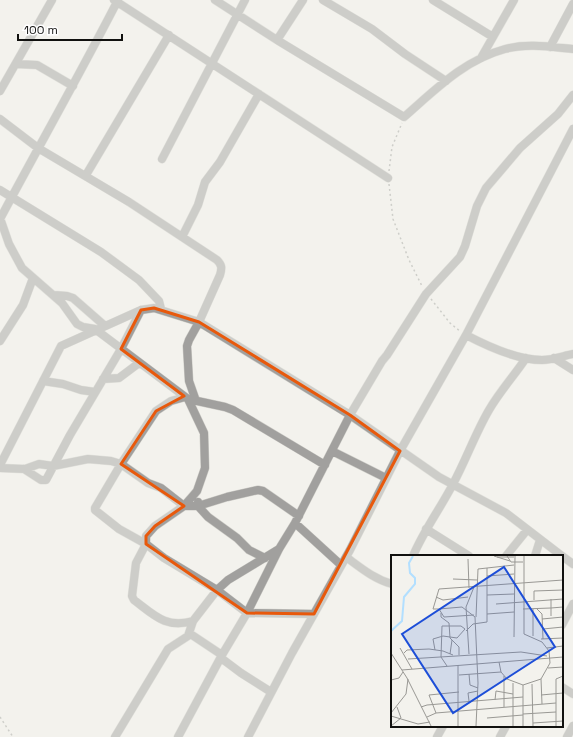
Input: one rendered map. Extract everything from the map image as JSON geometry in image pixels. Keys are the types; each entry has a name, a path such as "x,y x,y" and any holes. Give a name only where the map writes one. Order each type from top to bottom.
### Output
{"street":[{"path":"0,91 52,0"},
{"path":"215,0 404,118 454,74 482,58 506,49 531,46 550,46 573,49"},
{"path":"162,159 245,0"},
{"path":"277,40 303,0"},
{"path":"323,0 372,29 405,54 446,81"},
{"path":"433,0 443,3 493,37"},
{"path":"482,58 514,0"},
{"path":"190,399 96,329 83,327 77,324 66,308 54,295 22,268 9,244 0,218 73,86 116,1 169,34 212,64 388,178"},
{"path":"550,46 573,4"},
{"path":"86,175 169,34"},
{"path":"16,64 37,65 73,86"},
{"path":"182,236 198,206 205,182 220,162 259,94"},
{"path":"178,737 222,656 247,614 279,549 297,519 350,415 426,294 460,257 465,246 477,206 486,188 520,148 558,114 573,96"},
{"path":"0,119 38,148 86,175 182,236 217,260 221,265 222,270 220,275 187,346 190,399 205,436 204,447 206,463 197,491 198,506 208,517 238,538 249,550 265,558"},
{"path":"248,737 271,692 346,556 400,451 466,335 573,129"},
{"path":"0,190 101,252 139,280 159,301 161,309"},
{"path":"0,341 23,305 34,278"},
{"path":"54,295 70,296 105,326"},
{"path":"141,310 121,348 53,466 49,476 44,480 24,469 0,466 61,346 141,310 149,308 161,309 199,322 350,415 400,451 453,485 506,513 561,555"},
{"path":"466,335 487,346 526,358 543,360 573,354"},
{"path":"413,555 426,529 453,485 488,411 502,389 517,372 526,358"},
{"path":"554,358 573,370"},
{"path":"103,379 119,378 140,363"},
{"path":"43,381 63,384 81,390 95,392"},
{"path":"314,614 247,614 217,590 170,562 146,544 119,529 95,510 121,464 156,411 171,401 190,399 233,410 325,465"},
{"path":"332,452 386,478"},
{"path":"24,469 39,464 53,466 88,459 100,459 121,464 148,483 164,490 184,506 198,506 227,497 258,490 263,491 297,519 341,565"},
{"path":"193,621 179,624 158,619 133,599 132,590 136,563 146,544 146,536 155,526 184,506 197,491"},
{"path":"426,529 467,555"},
{"path":"507,555 527,530"},
{"path":"534,555 540,540"},
{"path":"115,737 168,649 189,634 193,621 217,590 228,580 279,549"},
{"path":"346,556 366,573 378,580 391,584"},
{"path":"563,557 573,564"},
{"path":"563,621 573,604"},
{"path":"189,634 222,656 241,673 271,692"},
{"path":"563,688 573,694"},
{"path":"567,737 573,726"},
{"path":"437,737 442,727"},
{"path":"500,737 505,727"}],"path":[{"path":"404,118 392,147 388,178 393,219 409,260 426,294 450,323 466,335"},
{"path":"0,717 12,737"}],"highlighted area":[{"path":"154,308 199,322 350,415 400,451 314,614 247,613 146,544 146,536 155,526 184,506 121,464 156,411 184,396 121,349 141,310"}]}
